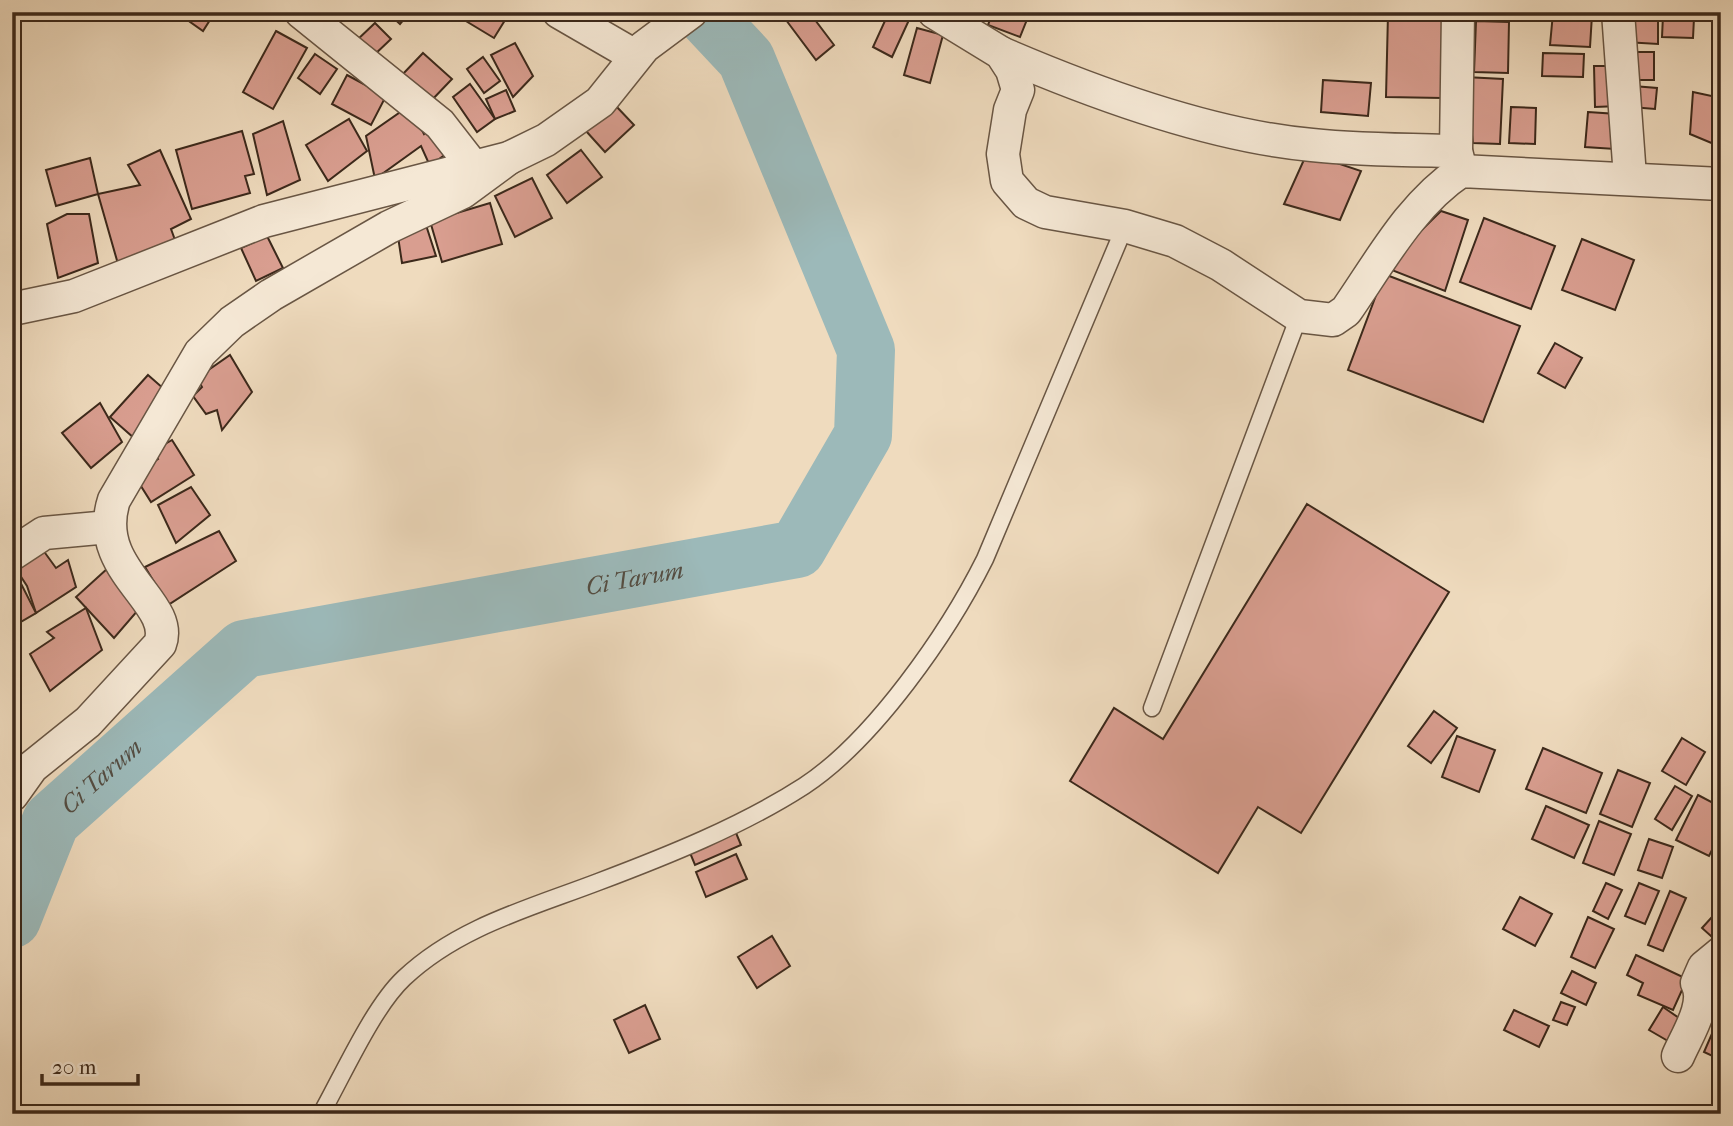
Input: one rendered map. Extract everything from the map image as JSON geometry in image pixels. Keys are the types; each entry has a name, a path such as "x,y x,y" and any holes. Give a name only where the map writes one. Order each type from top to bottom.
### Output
{"street":[{"path":"301,12 440,124 475,169"},
{"path":"559,12 640,51"},
{"path":"12,309 74,296 264,221 475,169 509,158 546,140 600,102 640,51 691,12"},
{"path":"934,12 1001,53 1080,87 1178,117 1253,135 1310,145 1458,161 1721,184"},
{"path":"1001,53 1017,80 1018,90 1010,110 1003,155 1011,189 1026,203 1045,212 1153,233 1200,253 1299,316 1333,320 1346,311 1407,222 1450,178 1458,161 1458,12"},
{"path":"1618,12 1630,177"},
{"path":"12,795 32,767 88,722 162,639 162,628 155,611 116,556 109,527 114,500 200,353 212,339 271,295 389,227 463,192 509,158"},
{"path":"12,554 44,533 109,527"},
{"path":"1678,1056 1700,1003 1702,992 1697,983 1704,967 1721,953"}],"lane":[{"path":"321,1114 383,1007 402,980 434,952 503,917 600,881 754,815 806,785 838,759 888,705 935,645 962,604 985,559 1125,226"},
{"path":"1152,708 1299,316"}],"building":[{"path":"176,12 215,12 203,31"},
{"path":"387,12 410,12 400,24"},
{"path":"451,12 510,12 494,38"},
{"path":"796,12 809,12 834,45 816,60 786,20"},
{"path":"889,12 909,20 892,57 873,47"},
{"path":"993,12 1030,12 1020,37 988,25"},
{"path":"1476,12 1538,12 1538,19 1476,17"},
{"path":"1553,13 1592,15 1590,47 1550,45"},
{"path":"1388,14 1445,16 1442,98 1386,97"},
{"path":"1625,16 1658,17 1658,44 1625,42"},
{"path":"1663,16 1694,18 1693,38 1662,37"},
{"path":"1476,21 1509,22 1508,73 1474,72"},
{"path":"375,23 391,39 372,57 356,41"},
{"path":"917,28 943,35 930,83 904,75"},
{"path":"276,31 307,48 273,109 243,92"},
{"path":"515,43 533,76 513,97 491,55"},
{"path":"1632,52 1654,52 1654,80 1632,80"},
{"path":"423,53 452,79 429,103 401,76"},
{"path":"1543,53 1584,54 1583,77 1542,76"},
{"path":"315,54 337,69 320,94 298,78"},
{"path":"483,57 500,81 484,93 467,69"},
{"path":"1594,66 1618,66 1619,106 1595,107"},
{"path":"347,75 386,96 371,125 332,104"},
{"path":"1465,77 1503,79 1500,144 1473,143"},
{"path":"1323,80 1371,83 1368,116 1321,112"},
{"path":"470,84 495,119 477,132 453,97"},
{"path":"1633,86 1657,88 1655,109 1631,107"},
{"path":"506,90 515,111 495,119 486,99"},
{"path":"1693,92 1721,98 1721,147 1690,134"},
{"path":"615,105 634,125 605,152 586,131"},
{"path":"409,106 424,134 433,124 451,150 430,166 421,146 375,179 366,136"},
{"path":"1511,107 1536,108 1535,144 1509,143"},
{"path":"1588,112 1617,114 1615,149 1585,147"},
{"path":"349,119 367,151 328,181 306,145"},
{"path":"283,121 300,180 267,195 253,134"},
{"path":"242,131 254,174 245,176 250,193 192,209 176,150"},
{"path":"160,150 191,219 171,229 175,240 118,264 98,194 140,185 128,165"},
{"path":"581,150 602,177 567,203 547,175"},
{"path":"1307,153 1361,171 1340,220 1284,204"},
{"path":"90,158 98,194 56,206 46,170"},
{"path":"532,178 552,218 515,237 495,196"},
{"path":"490,203 502,244 442,262 430,221"},
{"path":"1441,211 1468,220 1445,291 1384,267"},
{"path":"67,214 89,214 98,263 58,278 47,224"},
{"path":"1484,218 1555,246 1531,309 1460,282"},
{"path":"425,222 436,256 402,263 397,230"},
{"path":"267,236 283,268 256,281 241,248"},
{"path":"1582,239 1634,260 1615,310 1562,290"},
{"path":"1384,274 1520,326 1483,422 1348,370"},
{"path":"1555,343 1582,358 1565,388 1538,373"},
{"path":"230,355 252,392 222,430 217,410 206,414 193,396 202,387 197,378"},
{"path":"148,375 172,396 134,438 110,417"},
{"path":"100,403 122,442 91,468 62,433"},
{"path":"172,440 194,475 151,502 134,475 158,459 153,451"},
{"path":"191,487 210,515 176,543 158,505"},
{"path":"1307,504 1449,592 1301,833 1258,807 1218,873 1070,781 1114,708 1163,739"},
{"path":"219,531 236,561 168,605 145,567"},
{"path":"40,546 56,568 68,560 76,587 36,613 27,586 14,566"},
{"path":"12,566 36,613 12,627"},
{"path":"108,568 139,609 114,638 76,597"},
{"path":"86,608 102,650 50,691 30,654 54,638 47,632"},
{"path":"1434,711 1457,728 1431,763 1408,746"},
{"path":"1457,736 1495,750 1479,792 1442,777"},
{"path":"1682,738 1705,752 1686,785 1662,771"},
{"path":"1543,748 1602,773 1586,813 1526,789"},
{"path":"1618,770 1650,783 1632,827 1600,814"},
{"path":"1675,786 1692,796 1672,830 1655,819"},
{"path":"1698,795 1721,807 1721,832 1709,856 1676,840"},
{"path":"1546,806 1589,825 1574,858 1532,839"},
{"path":"1599,821 1631,834 1614,875 1583,863"},
{"path":"734,828 741,845 695,865 688,848"},
{"path":"1649,839 1673,847 1662,878 1638,870"},
{"path":"736,854 747,879 706,897 696,872"},
{"path":"1606,883 1622,890 1608,919 1593,911"},
{"path":"1639,883 1659,891 1645,924 1625,916"},
{"path":"1670,891 1686,898 1663,951 1648,945"},
{"path":"1520,897 1552,914 1535,946 1503,929"},
{"path":"1721,907 1721,945 1702,928"},
{"path":"1588,917 1614,929 1595,968 1571,957"},
{"path":"772,936 790,966 757,988 738,957"},
{"path":"1636,955 1687,979 1673,1010 1638,995 1643,983 1627,975"},
{"path":"1572,971 1596,983 1586,1005 1561,993"},
{"path":"1561,1002 1575,1007 1567,1025 1553,1020"},
{"path":"645,1005 660,1039 629,1053 614,1020"},
{"path":"1663,1007 1682,1020 1668,1041 1649,1030"},
{"path":"1514,1010 1549,1026 1539,1047 1504,1030"},
{"path":"1714,1029 1721,1032 1721,1060 1704,1052"}],"waterway":[{"name":"Ci Tarum","path":"12,919 51,821 244,649 797,549 863,435 866,350 746,59 702,12"}]}
